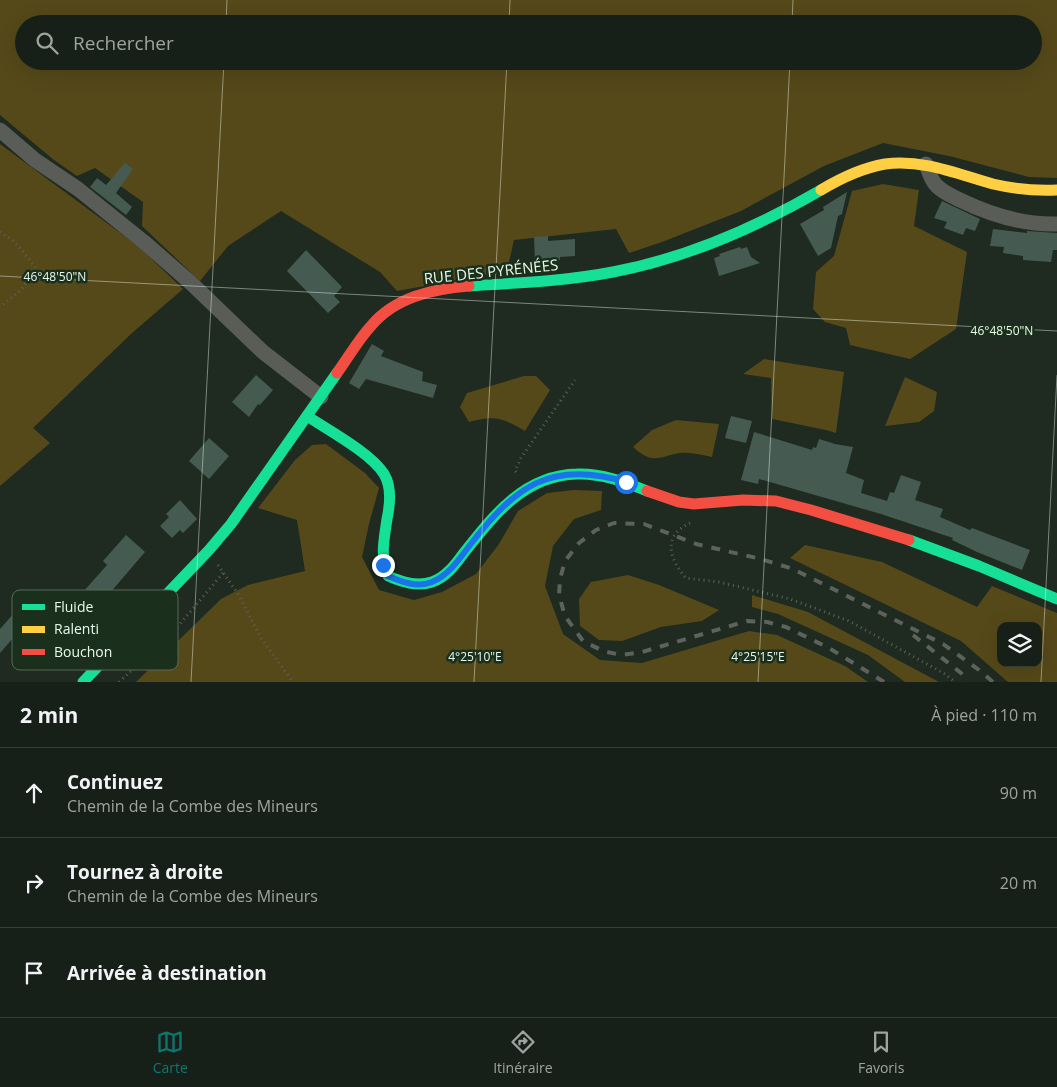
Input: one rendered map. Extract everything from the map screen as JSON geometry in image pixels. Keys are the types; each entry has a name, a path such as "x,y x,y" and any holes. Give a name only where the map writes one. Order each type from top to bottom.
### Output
{"street":[{"path":"0,130 35,160 78,189 144,242 191,283 263,352 321,397"},
{"name":"RUE DES PYRÉNÉES","path":"171,590 209,550 252,497 370,326 384,313 402,302 425,293 577,278 633,267 702,245 766,220 842,178 861,170 886,164 926,164 1007,187 1036,191 1057,190"},
{"path":"926,164 937,186 948,194 978,209 1022,221 1057,224"},
{"path":"307,416 371,460 384,473 389,489 389,504 381,555 388,576 403,582 417,584 432,582 451,570 490,519 506,502 525,488 562,475 586,474 604,476 679,502 698,505 754,500 777,502 805,508 900,536 1057,599"},
{"name":"RUE DES PYRÉNÉES","path":"84,682 95,670"}],"path":[{"path":"0,232 15,242 36,268 22,289 0,307"},
{"path":"525,488 516,471 521,458 574,380"},
{"path":"709,504 695,521 682,527 674,536 671,545 675,566 686,578 718,582 790,599 850,621 945,674 955,682"},
{"path":"209,550 238,594 261,638 293,682"},
{"path":"178,626 223,573"},
{"path":"119,682 132,670"}],"shaded area":[{"path":"0,0 1057,0 1057,178 1029,177 949,156 883,143 824,166 741,211 629,253 616,229 514,240 507,271 397,291 380,272 281,211 228,246 200,281 142,226 143,202 95,168 77,176 54,160 0,115"},
{"path":"0,144 138,246 183,289 132,333 33,428 50,443 0,486"},
{"path":"883,184 919,190 914,226 967,252 956,329 910,359 850,345 846,328 825,322 813,309 816,272 834,256 852,191"},
{"path":"764,359 844,372 836,433 772,419 771,378 743,374"},
{"path":"524,376 536,376 550,390 525,431 510,423 493,418 469,422 460,407 467,393"},
{"path":"905,377 937,392 934,411 919,422 885,426"},
{"path":"676,420 719,424 712,457 680,453 661,458 651,458 633,447 652,430"},
{"path":"326,444 365,473 379,488 362,557 379,590 414,600 442,592 476,574 499,544 518,511 547,493 574,490 602,491 601,510 574,519 553,546 545,586 563,634 600,660 642,663 749,631 777,635 845,666 868,682 136,682 148,670 178,670 178,641 221,599 248,585 305,571 297,520 258,508 295,460 312,445"},
{"path":"805,545 882,562 977,607 992,586 1057,613 1057,682 1008,682 961,641 790,558"},
{"path":"628,575 659,585 719,610 702,621 661,627 622,641 599,640 580,626 579,599 591,582"},
{"path":"752,595 808,612 939,682 905,682 868,655 778,614 752,607"}],"building":[{"path":"125,163 133,169 116,193 132,207 126,215 90,187 97,178 106,185"},
{"path":"847,192 842,214 838,216 831,248 818,256 800,224 824,210 823,207"},
{"path":"942,201 980,219 975,231 966,228 963,235 944,228 947,222 934,218"},
{"path":"993,229 1027,233 1027,231 1057,233 1057,250 1053,250 1051,262 1023,260 1023,256 1003,253 1004,247 990,246"},
{"path":"548,236 548,241 575,239 575,256 560,257 560,260 535,262 534,237"},
{"path":"740,247 741,249 747,247 751,257 760,263 719,276 714,258 720,256 719,254"},
{"path":"306,250 342,287 334,296 340,302 328,313 287,271"},
{"path":"372,344 384,351 381,356 423,372 422,381 437,385 433,398 366,379 359,389 349,383"},
{"path":"256,375 273,390 260,405 258,404 249,417 232,402"},
{"path":"731,416 752,421 746,443 725,438"},
{"path":"754,432 812,450 813,447 816,448 819,439 853,447 846,473 864,480 861,493 887,501 890,492 894,493 901,475 921,482 915,500 943,509 940,517 970,530 972,528 1030,550 1022,570 977,552 952,540 953,538 881,514 759,479 758,484 741,480"},
{"path":"209,438 229,456 209,479 189,461"},
{"path":"180,500 197,519 183,533 180,530 172,538 160,526 169,517 166,514"},
{"path":"126,535 145,552 112,590 85,590 107,565 103,561"},
{"path":"12,615 12,639 0,653 0,629"}],"railway":[{"path":"884,682 829,648 786,627 767,622 747,621 642,652 621,655 603,651 583,641 565,616 559,595 560,579 565,561 579,543 596,530 614,523 644,524 696,544 761,559 793,569 943,644 993,682"},
{"path":"913,635 961,673 967,682"}],"traffic: fast":[{"path":"469,286 577,278 641,266 721,240 747,229 821,190"},
{"path":"171,590 231,524 337,373"},
{"path":"307,416 359,450 378,466 384,474 387,479 390,496 383,548 384,562 388,576 410,583 432,582 446,574 498,512 511,500 541,482 558,476 586,474 613,479 647,491"},
{"path":"909,540 979,566 1057,599"},
{"path":"83,682 94,670"}],"traffic: slow":[{"path":"821,190 860,171 885,164 899,163 940,168 1009,187 1057,190"}],"traffic: jam":[{"path":"337,373 366,331 391,308 403,301 428,292 469,286"},
{"path":"647,491 679,502 694,504 743,500 776,501 909,540"}],"route":[{"path":"383,565 388,576 403,582 417,584 432,582 451,570 490,519 506,502 525,488 562,475 586,474 604,476 626,482"}]}
